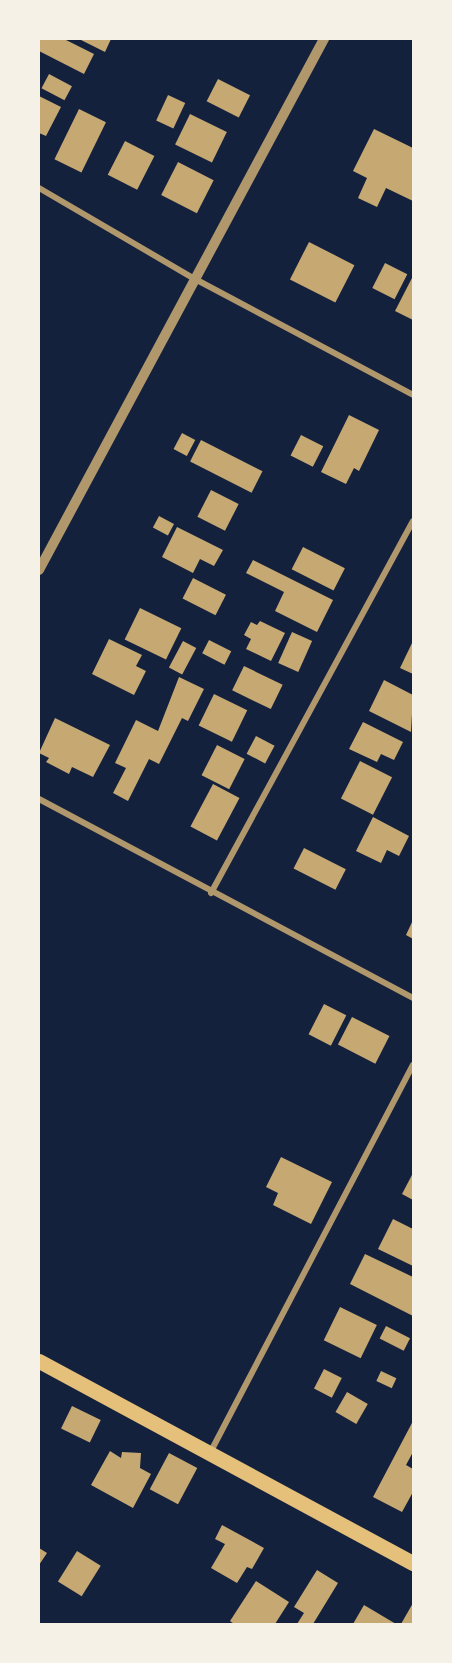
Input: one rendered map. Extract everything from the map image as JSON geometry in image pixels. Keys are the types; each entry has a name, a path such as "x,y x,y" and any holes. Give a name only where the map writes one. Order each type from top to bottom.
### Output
{"main road":[{"path":"39,1360 413,1563"}],"street":[{"path":"39,570 324,39"},
{"path":"39,188 195,279 413,395"},
{"path":"211,893 413,521"},
{"path":"39,798 211,893 413,998"},
{"path":"210,1454 413,1065"}],"building":[{"path":"39,39 64,39 94,54 84,74 39,51"},
{"path":"79,39 111,39 105,52"},
{"path":"49,74 72,86 64,100 41,88"},
{"path":"218,79 250,95 239,118 207,101"},
{"path":"168,95 185,103 173,128 156,120"},
{"path":"39,96 61,107 46,136 39,133"},
{"path":"79,109 106,122 81,172 54,159"},
{"path":"190,114 227,132 212,163 175,145"},
{"path":"374,129 413,148 413,201 386,188 377,207 358,198 367,178 353,171"},
{"path":"125,141 154,156 137,190 108,175"},
{"path":"178,162 214,180 197,213 161,195"},
{"path":"309,242 354,265 335,303 290,279"},
{"path":"385,263 407,274 395,299 372,288"},
{"path":"413,276 413,320 395,311"},
{"path":"349,415 379,430 359,471 354,468 346,484 321,472"},
{"path":"182,433 195,440 187,456 174,449"},
{"path":"301,435 323,446 313,467 291,455"},
{"path":"201,440 262,471 252,493 190,461"},
{"path":"211,490 239,504 225,531 197,517"},
{"path":"159,516 174,524 168,535 153,527"},
{"path":"177,527 223,550 214,566 200,559 193,573 162,557"},
{"path":"303,547 345,568 334,591 292,569"},
{"path":"253,560 333,600 317,632 275,611 284,592 246,573"},
{"path":"193,578 226,595 216,615 183,598"},
{"path":"140,608 181,628 166,660 125,639"},
{"path":"260,621 285,633 271,661 246,649 251,639 244,635 251,622 257,625"},
{"path":"292,632 312,641 298,672 278,663"},
{"path":"109,639 142,655 136,666 146,671 134,695 92,674"},
{"path":"209,640 231,651 224,665 202,653"},
{"path":"183,641 196,648 182,675 169,667"},
{"path":"413,641 413,674 400,668"},
{"path":"244,666 283,685 271,709 232,690"},
{"path":"179,677 204,689 188,721 182,718 159,764 149,759 128,801 113,793 126,768 115,763 136,720 158,731"},
{"path":"384,680 413,695 411,732 369,711"},
{"path":"214,694 247,710 232,742 199,725"},
{"path":"55,718 110,745 93,777 72,767 69,774 46,762 49,758 39,753"},
{"path":"363,722 403,742 394,760 381,754 377,762 349,749"},
{"path":"256,736 275,746 265,764 247,754"},
{"path":"217,745 245,759 229,789 202,775"},
{"path":"360,761 392,777 373,815 341,798"},
{"path":"213,784 239,798 217,840 190,826"},
{"path":"373,817 409,836 399,856 387,850 381,863 356,851"},
{"path":"304,848 346,869 335,890 294,868"},
{"path":"413,920 413,939 406,935"},
{"path":"324,1004 346,1015 331,1046 309,1034"},
{"path":"352,1017 389,1036 375,1064 338,1045"},
{"path":"281,1157 332,1182 311,1224 273,1205 278,1193 266,1187"},
{"path":"413,1173 413,1200 402,1194"},
{"path":"393,1219 413,1229 413,1266 378,1249"},
{"path":"365,1254 413,1277 413,1316 350,1284"},
{"path":"340,1307 377,1325 361,1358 324,1340"},
{"path":"386,1326 410,1338 404,1351 380,1338"},
{"path":"324,1369 342,1378 332,1398 314,1389"},
{"path":"381,1371 396,1378 392,1388 376,1381"},
{"path":"347,1392 368,1404 356,1424 336,1412"},
{"path":"72,1406 101,1420 90,1442 61,1428"},
{"path":"413,1421 413,1452 406,1465 413,1469 413,1492 402,1512 373,1497"},
{"path":"110,1451 121,1458 122,1452 141,1453 140,1468 151,1474 133,1508 91,1485"},
{"path":"169,1453 197,1468 178,1504 150,1489"},
{"path":"222,1525 264,1548 252,1569 247,1567 237,1583 211,1568 225,1544 215,1539"},
{"path":"39,1548 47,1553 39,1565"},
{"path":"77,1551 101,1566 82,1596 58,1582"},
{"path":"317,1570 338,1583 313,1624 297,1624 304,1613 294,1607"},
{"path":"256,1581 289,1602 275,1624 234,1624 230,1621"},
{"path":"413,1603 413,1624 401,1624"},
{"path":"364,1605 396,1624 353,1624"}]}
